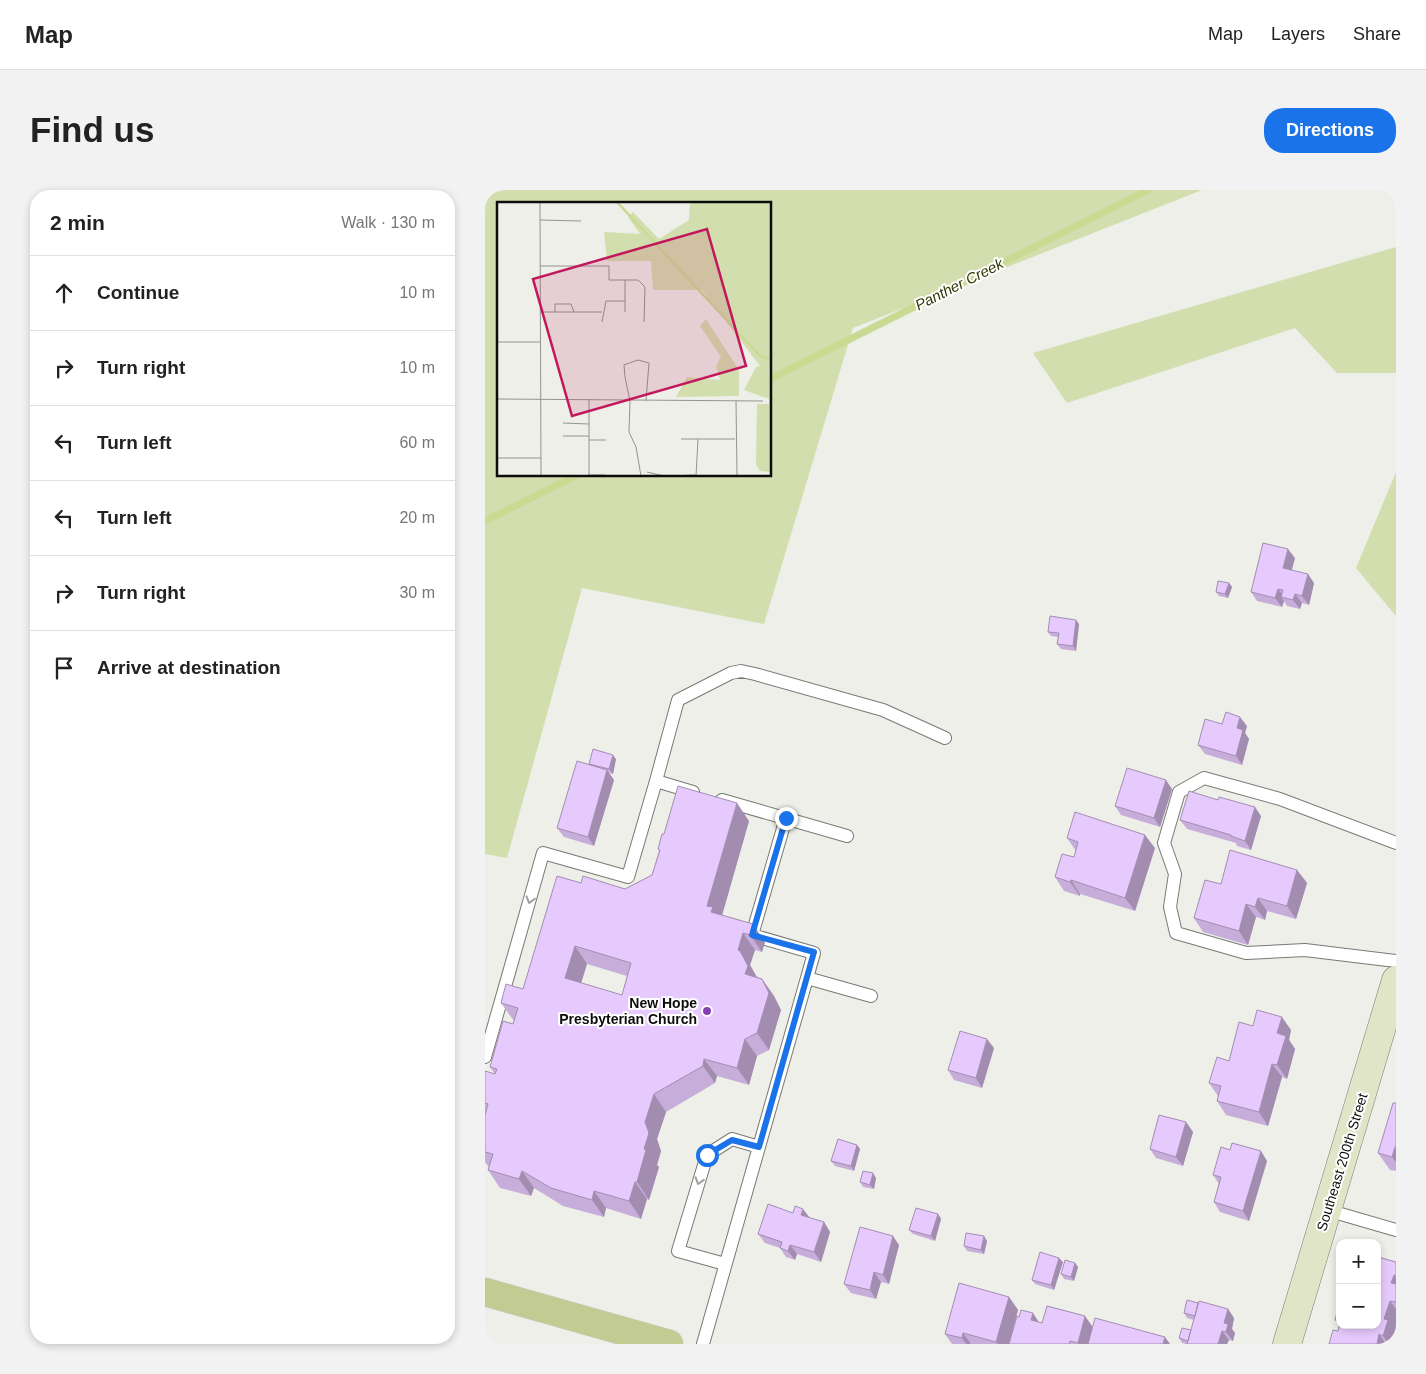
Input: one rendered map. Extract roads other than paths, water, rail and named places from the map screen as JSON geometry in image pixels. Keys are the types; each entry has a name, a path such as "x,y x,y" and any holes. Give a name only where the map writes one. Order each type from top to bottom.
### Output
{"main road":[{"path":"485,1292 669,1344"}],"street":[{"name":"Southeast 200th Street","path":"1287,1344 1396,980"}],"lane":[{"path":"485,1057 543,853 628,877 678,700 731,673 741,671 883,710 945,738"},
{"path":"1396,843 1279,799 1204,778 1179,792 1163,842 1175,874 1171,907 1176,933 1246,953 1305,950 1396,962"},
{"path":"656,781 847,836"},
{"path":"703,1344 814,952 752,935 786,818"},
{"path":"807,978 871,996"},
{"path":"725,1264 678,1251 707,1155 732,1140 759,1147"},
{"path":"1327,1210 1396,1230"}],"waterway":[{"name":"Panther Creek","path":"771,378 1148,190"},
{"name":"Panther Creek","path":"485,521 575,476"}],"place":[{"name":"New Hope Presbyterian Church","path":"707,1011"}]}
